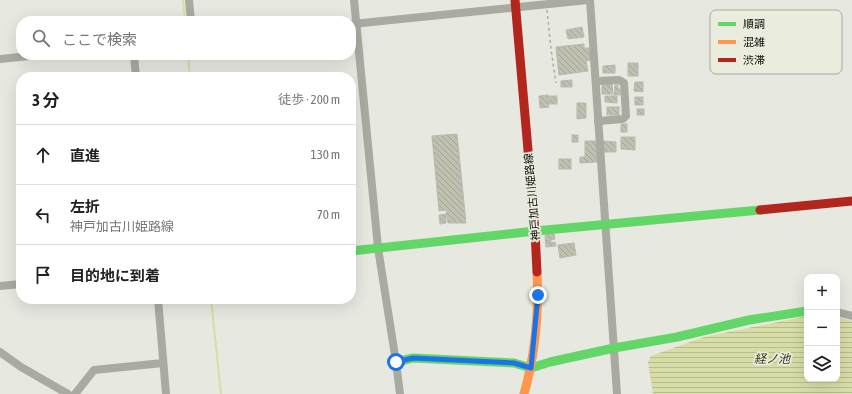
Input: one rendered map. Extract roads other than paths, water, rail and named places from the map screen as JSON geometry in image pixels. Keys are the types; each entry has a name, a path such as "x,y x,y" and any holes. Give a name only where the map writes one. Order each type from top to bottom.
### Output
{"street":[{"path":"189,0 191,16"},
{"path":"354,0 354,16"},
{"path":"356,23 515,4 547,4 589,0 596,81 617,394"},
{"name":"神戸加古川姫路線","path":"515,4 535,231 538,295 531,368 524,394"},
{"path":"356,42 378,248 400,394"},
{"path":"0,59 16,57"},
{"path":"134,60 136,72"},
{"path":"596,81 620,80 624,83 626,116 624,119 598,121"},
{"path":"356,250 535,231 852,200"},
{"path":"0,286 16,284"},
{"path":"158,304 166,394"},
{"path":"396,362 413,358 506,362 531,368 550,362 614,348 677,337 749,320 804,311"},
{"path":"840,313 852,316"},
{"path":"0,352 21,367 68,394"},
{"path":"75,394 94,370 163,363"}],"water":[{"name":"経ノ池","path":"804,317 804,382 840,382 840,318 852,321 852,394 653,394 648,362 651,356 704,337"}],"waterway":[{"path":"183,0 185,16"},
{"path":"188,60 190,72"},
{"path":"212,304 221,394"}]}
